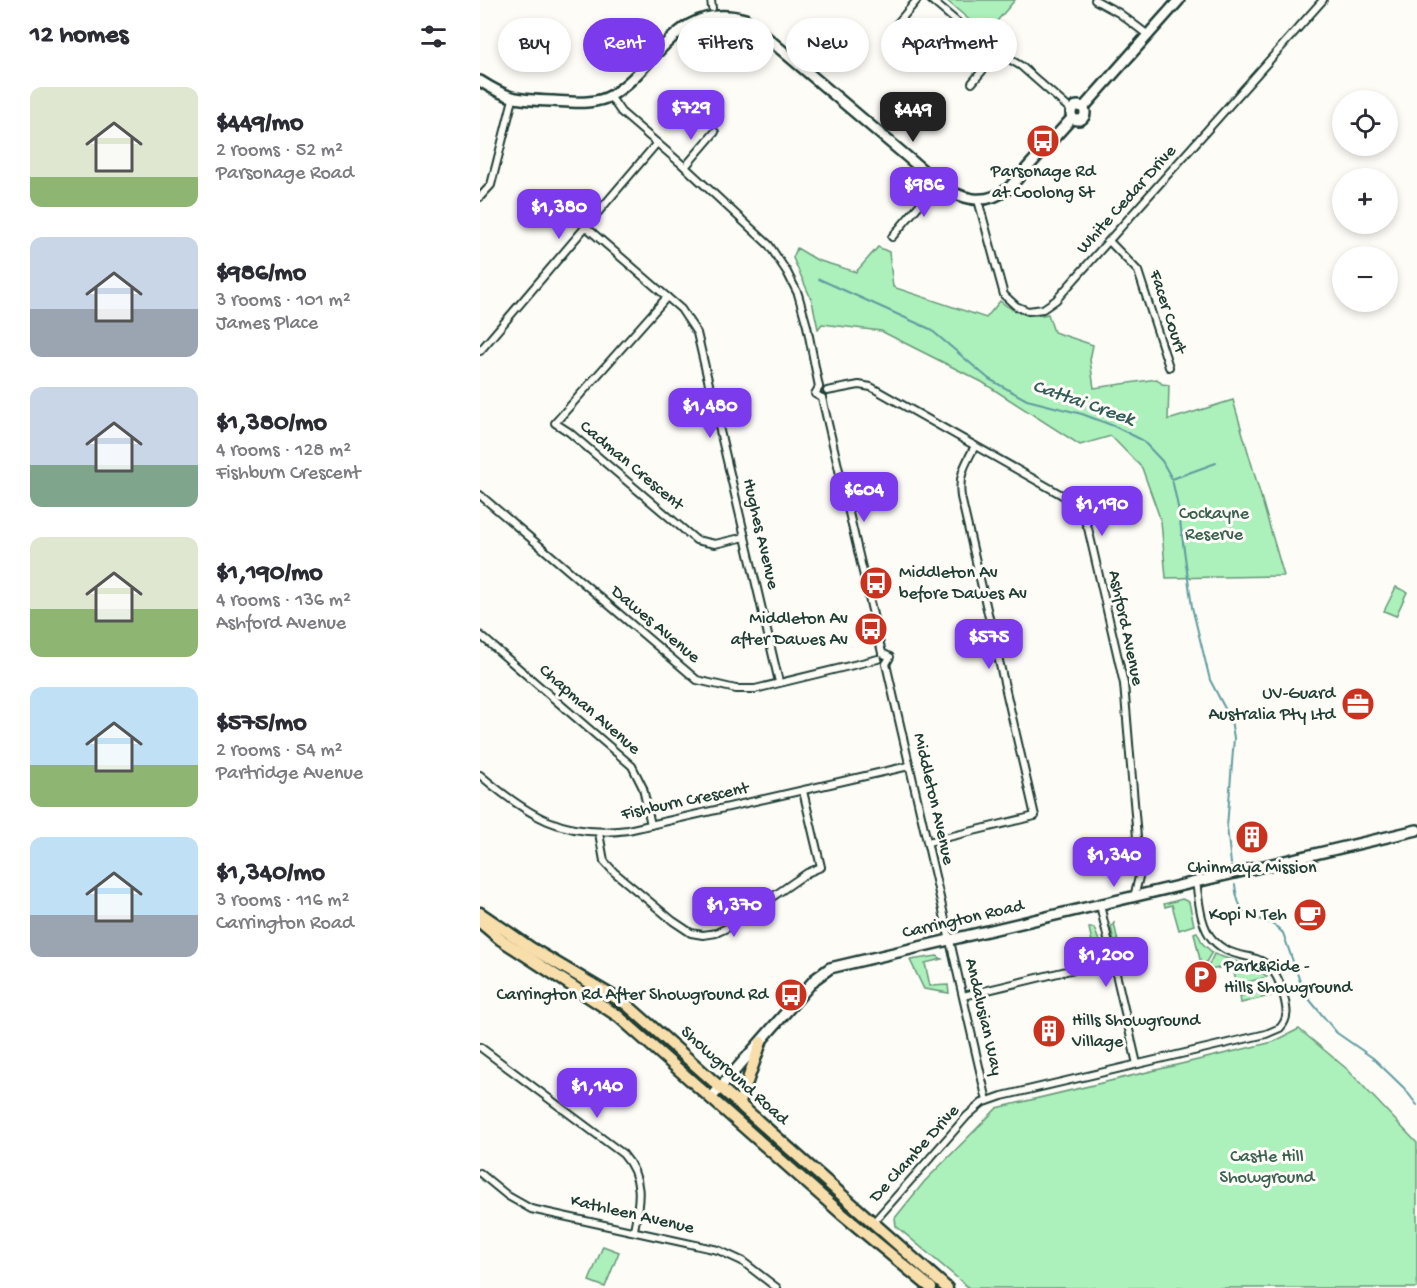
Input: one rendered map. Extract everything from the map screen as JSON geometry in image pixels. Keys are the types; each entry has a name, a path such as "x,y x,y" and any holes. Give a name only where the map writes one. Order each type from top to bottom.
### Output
{"main road":[{"name":"Showground Road","path":"480,913 523,943 626,1004 722,1086 948,1288"},
{"name":"Showground Road","path":"480,922 500,939 618,1016 931,1288"},
{"path":"740,1102 761,1042"},
{"path":"865,1232 873,1223"}],"street":[{"path":"902,18 917,0"},
{"path":"932,0 953,18"},
{"path":"1095,0 1119,13 1148,35"},
{"path":"480,81 513,99 591,101 610,96 682,20 712,4 745,19 954,195 978,200 998,195 1010,188 1077,106 1083,108 1179,0"},
{"name":"White Cedar Drive","path":"978,200 1004,295 1016,306 1028,310 1043,309 1056,300 1110,242 1323,0"},
{"path":"1017,64 1072,114"},
{"path":"972,83 981,72"},
{"path":"610,96 621,112 762,237 788,272 803,309 819,387 815,394 822,399 881,663 886,664"},
{"path":"480,197 491,184 513,99"},
{"path":"684,167 715,132"},
{"path":"480,351 657,143"},
{"path":"892,237 938,183"},
{"name":"Hughes Avenue","path":"586,227 688,317 697,333 779,682"},
{"name":"Facer Court","path":"1110,242 1138,271 1168,367"},
{"name":"Cadman Crescent","path":"667,297 555,423 569,432 696,540 715,544 745,537"},
{"name":"Ashford Avenue","path":"827,391 859,385 871,387 1069,499 1084,518 1124,684 1140,873 1134,897"},
{"path":"819,387 827,391 822,399"},
{"path":"928,842 1035,816 961,497 959,483 962,470 975,446"},
{"name":"Dawes Avenue","path":"480,495 697,680 736,689 755,689 880,656"},
{"name":"Chapman Avenue","path":"480,635 632,765 641,782 651,825"},
{"name":"Middleton Avenue","path":"880,656 890,657 886,664 950,940"},
{"name":"Fishburn Crescent","path":"480,775 514,804 546,822 599,833 628,830 909,766"},
{"path":"599,833 604,861 614,872 691,933 716,933 807,873 821,867 803,791"},
{"name":"Carrington Road","path":"711,1098 814,979 830,968 1417,830"},
{"name":"De Clambe Drive","path":"873,1223 967,1116 987,1101 1271,1033 1280,1028 1286,1018 1287,1006 1281,983 1273,969 1263,960 1223,948 1209,936 1196,882"},
{"path":"1100,905 1137,1064"},
{"name":"Andalusian Way","path":"950,940 987,1101"},
{"path":"963,996 1112,960"},
{"path":"480,1047 623,1154 636,1173 639,1186 634,1230"},
{"name":"Kathleen Avenue","path":"480,1173 508,1196 531,1209 634,1230 728,1254 754,1269 777,1288"}],"green space":[{"path":"946,0 1015,0 1000,18 967,18"},
{"name":"Cockayne Reserve","path":"878,247 889,252 893,287 986,318 1000,301 1022,313 1048,314 1054,332 1093,345 1090,360 1094,388 1157,379 1162,384 1169,385 1168,420 1233,400 1284,576 1166,578 1161,521 1142,468 1111,436 1080,445 982,382 881,331 822,324 818,329 812,301 793,258 797,248 817,260 856,272"},
{"path":"1396,587 1407,592 1396,616 1384,611"},
{"path":"1182,899 1189,902 1194,925 1179,930 1172,905 1165,907 1164,904"},
{"path":"1114,923 1124,970 1120,970 1111,927"},
{"path":"1089,928 1094,928 1103,951 1096,960"},
{"path":"1197,932 1203,944 1212,952 1202,969 1194,933"},
{"path":"1214,954 1258,969 1267,977 1237,985 1232,965 1206,971"},
{"path":"937,956 942,959 925,963 930,986 948,985 949,993 924,989 910,960"},
{"path":"1272,989 1274,995 1241,1003 1240,996"},
{"name":"Castle Hill Showground","path":"1299,1029 1347,1069 1417,1143 1417,1288 969,1288 896,1226 895,1218 924,1182 997,1108 1273,1042"},
{"path":"603,1246 619,1252 605,1287 589,1281"}],"waterway":[{"name":"Cattai Creek","path":"819,279 930,329 989,379 1027,400 1082,414 1114,426 1142,440 1162,461 1172,479 1192,607 1210,680 1231,720 1234,738 1227,827 1231,864"},
{"path":"1172,479 1216,463"},
{"name":"Cattai Creek","path":"1235,885 1242,909 1247,914 1275,926 1283,933 1304,993 1337,1033 1373,1058 1404,1088 1417,1105"}],"place":[{"name":"Parsonage Rd at Coolong St","path":"1043,141"},
{"name":"Middleton Av before Dawes Av","path":"876,583"},
{"name":"Middleton Av after Dawes Av","path":"871,629"},
{"name":"UV-Guard Australia Pty Ltd","path":"1358,704"},
{"name":"Chinmaya Mission","path":"1252,837"},
{"name":"Kopi N Teh","path":"1310,915"},
{"name":"Park&Ride - Hills Showground","path":"1201,977"},
{"name":"Carrington Rd After Showground Rd","path":"791,995"},
{"name":"Hills Showground Village","path":"1049,1031"}]}
